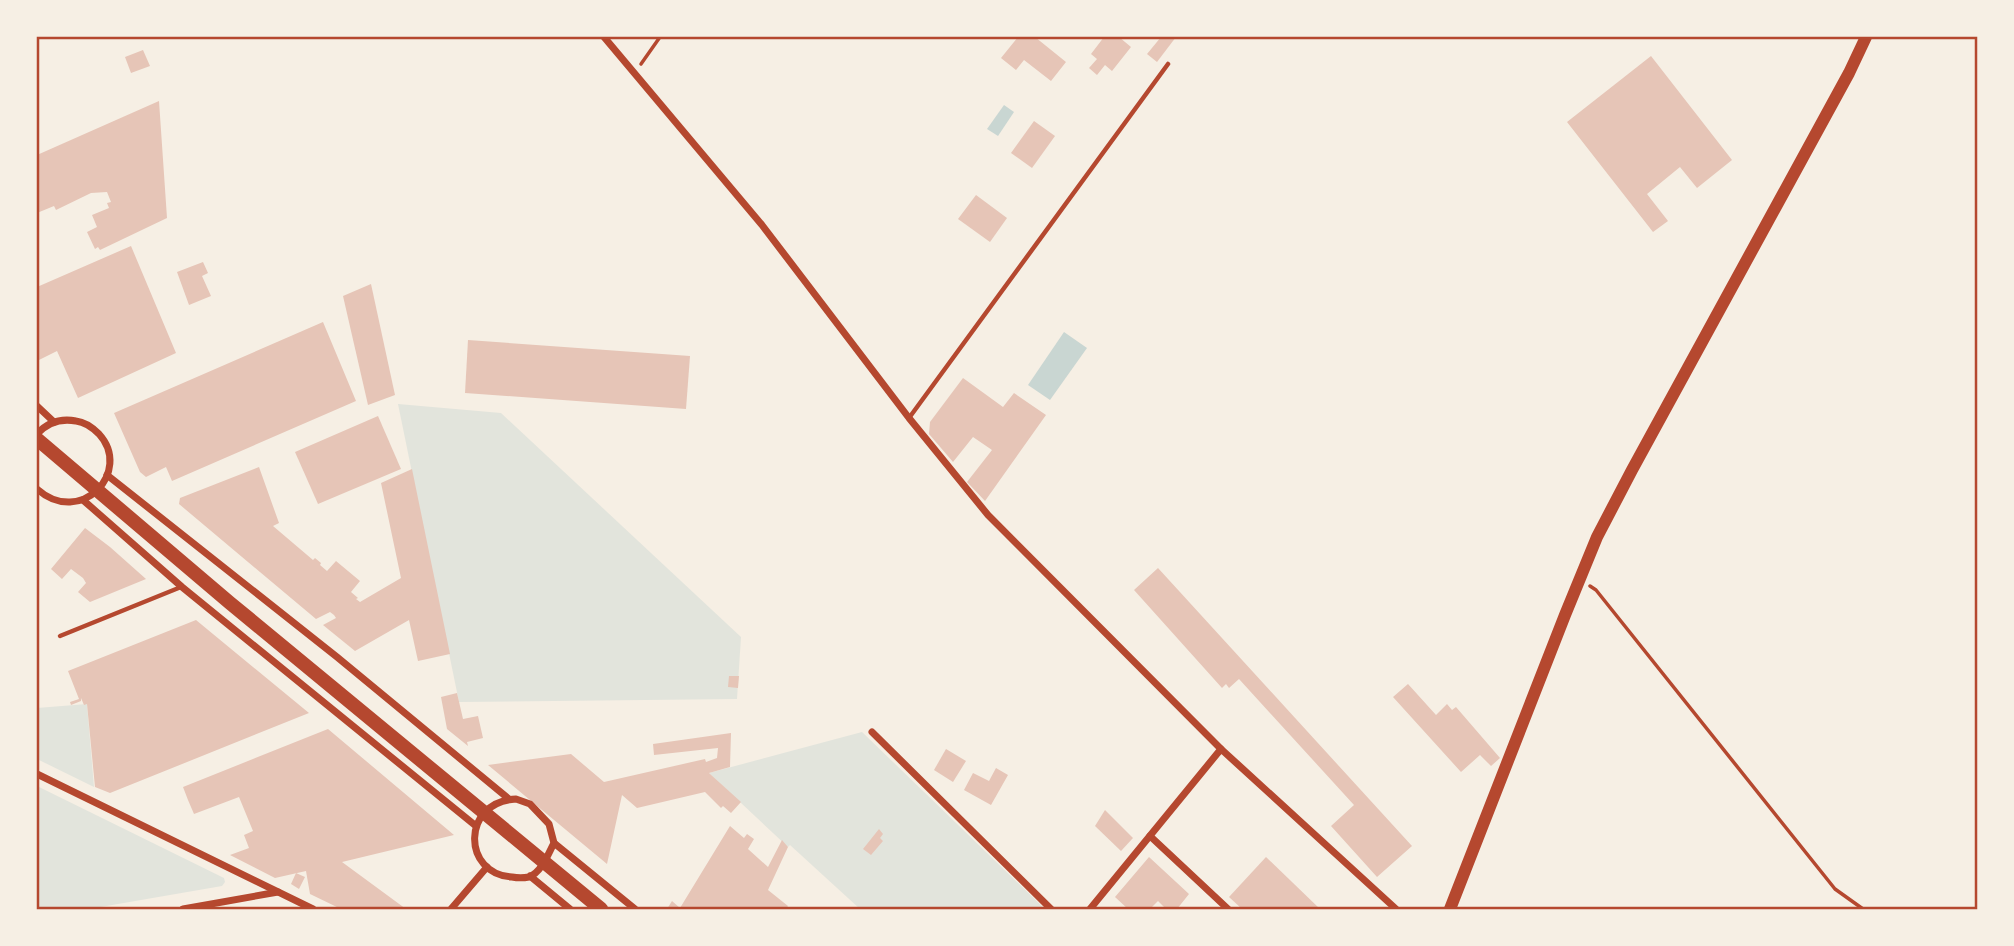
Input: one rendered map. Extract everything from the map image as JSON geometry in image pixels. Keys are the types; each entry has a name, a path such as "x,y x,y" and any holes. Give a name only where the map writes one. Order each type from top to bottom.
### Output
{"main road":[{"path":"37,439 230,603 601,909"}],"street":[{"path":"604,37 762,225 909,418 988,515 1221,749 1396,909"},
{"path":"1450,909 1597,537 1866,37"},
{"path":"37,405 54,422"},
{"path":"37,434 54,422 67,419 80,421 92,427 101,437 109,462 107,475 97,491 83,500 57,502 37,489"},
{"path":"107,475 337,657 509,799"},
{"path":"83,500 182,587 475,826"},
{"path":"872,732 1051,909"},
{"path":"1090,909 1221,749"},
{"path":"37,774 313,909"},
{"path":"570,909 530,876 503,877 482,863 475,847 475,826 484,812 501,800 516,799 530,804 549,824 554,842 635,909"},
{"path":"1150,836 1228,909"},
{"path":"530,876 544,862 554,842"},
{"path":"451,909 487,867"},
{"path":"183,909 279,892"}],"lane":[{"path":"909,418 1168,64"},
{"path":"60,636 182,587"}],"path":[{"path":"634,74 660,37"},
{"path":"1580,578 1596,590 1835,889 1863,909"}],"shaded area":[{"path":"1004,105 1014,112 998,136 987,129"},
{"path":"1064,332 1087,348 1050,400 1028,385"},
{"path":"398,404 501,413 741,637 737,699 459,702"},
{"path":"87,704 94,787 37,759 37,708"},
{"path":"862,732 1045,909 860,909 790,845 788,847 709,773"},
{"path":"37,786 224,878 225,882 222,886 89,909 37,909"}],"building":[{"path":"1018,37 1035,37 1066,62 1051,81 1024,60 1016,70 1001,58"},
{"path":"1104,37 1119,37 1131,47 1112,71 1105,65 1097,75 1089,68 1097,59 1091,54"},
{"path":"1161,37 1176,37 1157,62 1147,54"},
{"path":"143,50 150,66 131,73 125,57"},
{"path":"1651,56 1732,160 1697,188 1680,167 1647,194 1668,221 1653,232 1567,122"},
{"path":"159,101 167,218 100,250 98,247 95,249 87,232 97,227 92,215 109,208 107,203 111,202 107,192 91,193 56,210 54,206 37,213 37,155"},
{"path":"1034,121 1055,136 1032,168 1011,153"},
{"path":"976,195 1007,218 990,242 958,219"},
{"path":"131,246 176,353 78,398 57,351 37,361 37,287"},
{"path":"203,262 208,273 202,276 211,296 189,305 177,272"},
{"path":"371,284 395,395 368,405 343,296"},
{"path":"323,322 356,401 172,481 166,467 146,477 140,472 114,413"},
{"path":"468,340 690,356 686,409 465,393"},
{"path":"963,378 1003,407 1014,393 1046,415 985,501 967,482 992,450 973,437 953,462 929,434 930,422"},
{"path":"378,416 401,469 318,504 295,452"},
{"path":"259,467 279,523 273,526 313,560 315,558 321,563 327,571 336,561 360,581 351,592 360,602 401,578 381,483 412,469 450,654 418,661 409,620 355,651 323,625 336,618 334,615 330,612 316,619 179,504 180,498"},
{"path":"85,528 146,579 90,602 78,592 86,583 83,578 71,569 62,579 51,569"},
{"path":"1158,568 1412,846 1377,877 1331,826 1354,805 1239,679 1229,688 1226,684 1222,688 1134,590"},
{"path":"196,620 309,713 110,793 95,787 87,704 84,705 81,698 81,701 71,705 70,702 79,699 68,671"},
{"path":"729,676 739,676 738,688 728,687"},
{"path":"1408,684 1436,715 1447,704 1452,710 1456,707 1500,758 1491,766 1480,755 1461,772 1393,697"},
{"path":"457,693 463,719 478,716 483,738 467,742 468,746 447,729 441,697"},
{"path":"328,729 454,835 342,862 406,909 341,909 310,894 306,871 275,878 230,855 249,848 244,835 253,831 239,797 194,814 183,787"},
{"path":"731,733 730,767 709,773 741,802 731,813 723,806 721,808 705,792 637,808 622,795 607,864 488,765 571,754 604,782 717,758 718,748 654,755 653,744"},
{"path":"946,749 966,761 953,782 934,770"},
{"path":"996,768 1008,775 991,805 964,790 973,773 989,781"},
{"path":"1105,810 1133,838 1121,851 1095,826"},
{"path":"730,826 744,838 747,834 754,839 748,849 768,867 782,840 788,847 768,890 788,906 786,909 667,909 672,901 680,908"},
{"path":"879,829 883,834 880,838 883,841 871,855 863,849"},
{"path":"1149,857 1189,894 1177,909 1166,909 1158,901 1150,909 1128,909 1115,897"},
{"path":"1266,857 1320,909 1242,909 1229,897"},
{"path":"296,873 305,877 299,889 291,884"}]}
